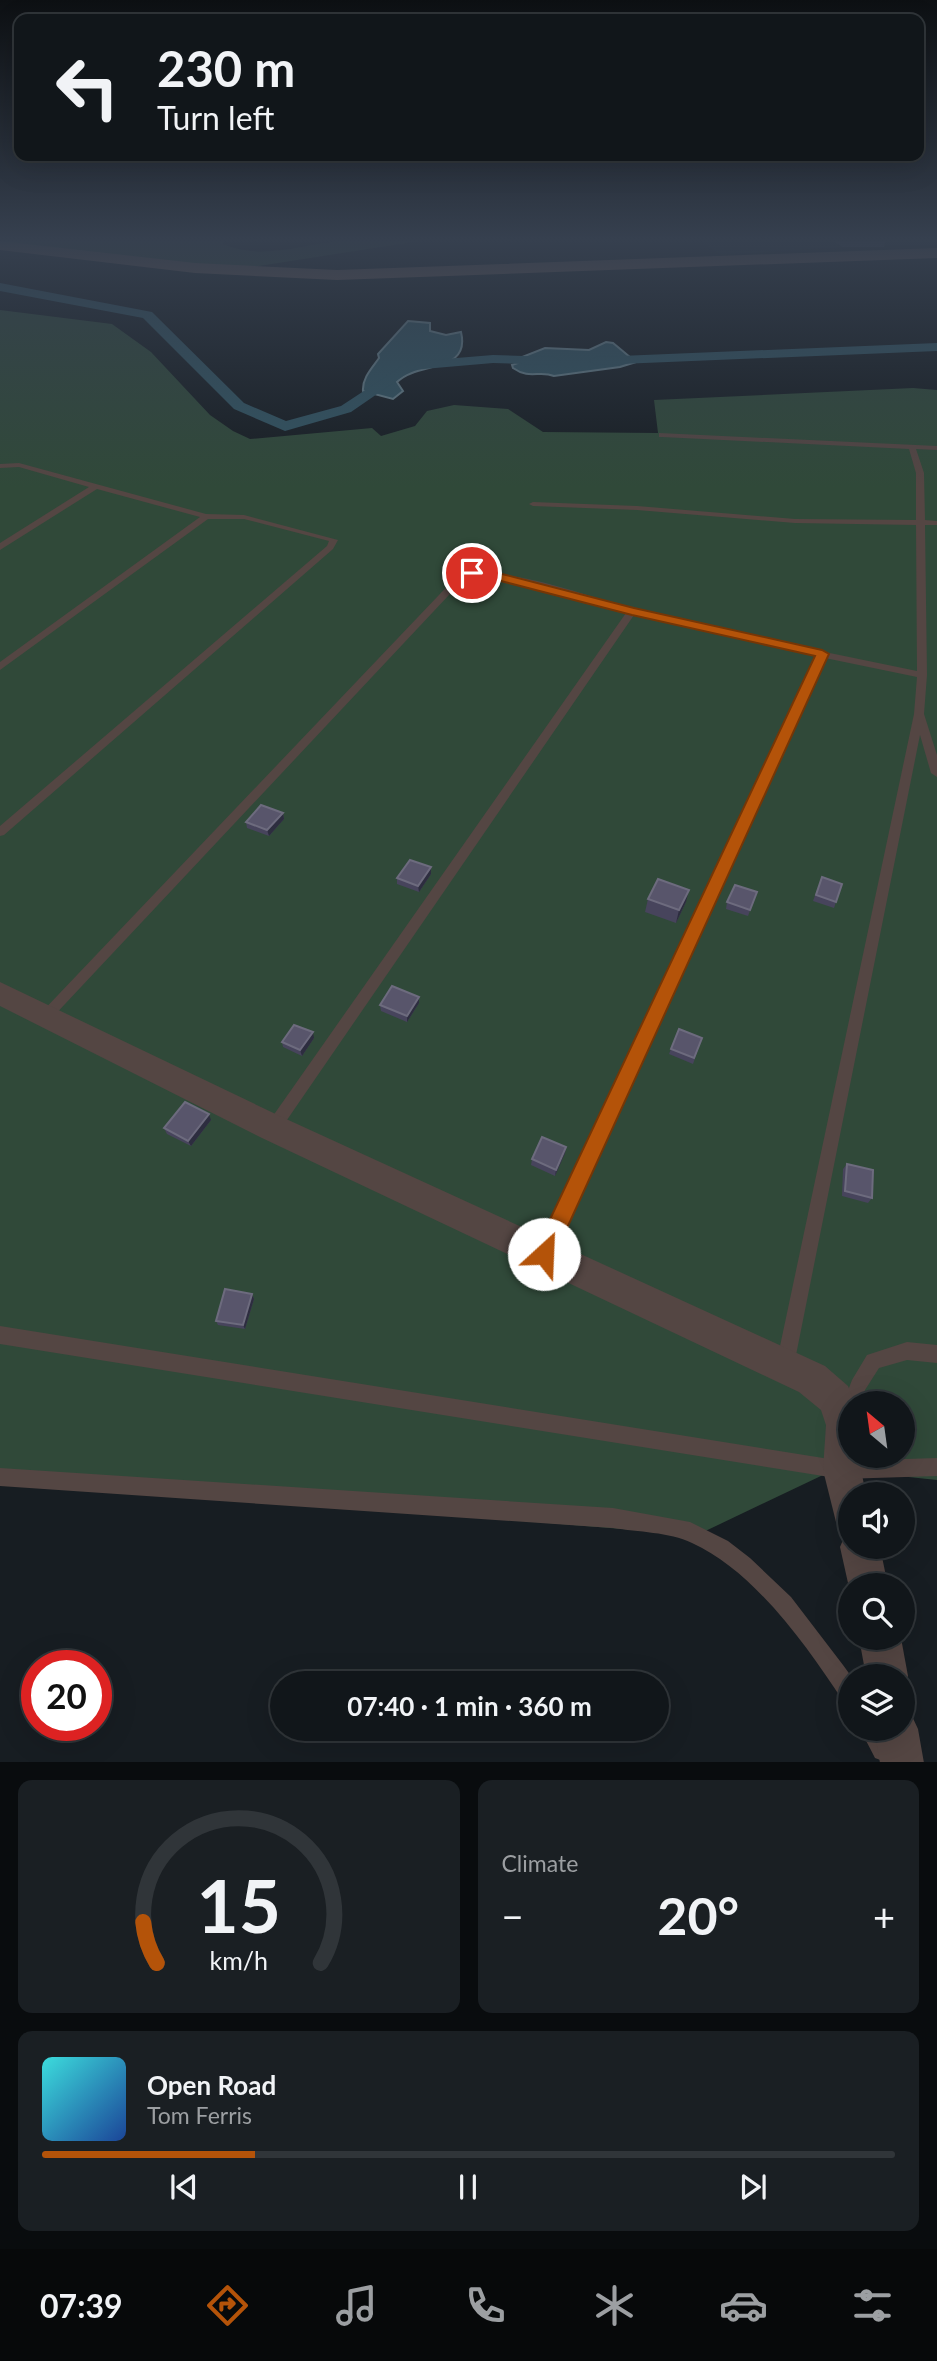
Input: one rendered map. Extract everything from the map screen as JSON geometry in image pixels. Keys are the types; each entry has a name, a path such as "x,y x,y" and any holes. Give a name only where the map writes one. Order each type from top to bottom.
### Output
{"street":[{"path":"0,993 274,1128 812,1379 838,1402"},
{"path":"842,1470 845,1482"},
{"path":"898,1741 902,1762"}],"lane":[{"path":"662,435 937,448"},
{"path":"785,1366 919,714 922,674 920,473 912,447"},
{"path":"0,466 19,465 206,516 244,517 334,540 334,544 0,832"},
{"path":"0,547 96,486"},
{"path":"533,504 637,508 795,521 937,523"},
{"path":"0,667 206,516"},
{"path":"45,1016 461,577 472,573 498,576 632,611 922,674"},
{"path":"274,1128 632,611"},
{"path":"544,1254 822,654"},
{"path":"919,714 937,773"},
{"path":"0,1335 842,1470 937,1467"},
{"path":"856,1391 873,1361 907,1350 937,1354"},
{"path":"0,1477 613,1518 697,1535 755,1574 825,1654 838,1674"},
{"path":"878,1741 890,1762"}],"green space":[{"path":"0,323 112,324 151,352 210,415 250,439 372,428 381,436 415,426 427,411 454,405 508,409 543,432 658,433 654,400 913,388 937,390 937,1480 842,1470 823,1475 697,1535 0,1479"}],"water":[{"path":"406,323 430,323 430,331 446,335 461,332 462,345 458,355 451,361 417,371 397,382 403,391 393,399 363,391 366,377 379,358 378,354"},
{"path":"606,342 613,343 636,362 620,367 554,376 519,372 512,365 518,363 522,357 545,348 589,350"}],"building":[{"path":"261,805 283,813 267,830 246,822"},
{"path":"410,860 431,867 418,886 397,878"},
{"path":"822,877 842,884 836,902 816,895"},
{"path":"658,879 689,890 679,910 648,899"},
{"path":"735,885 757,892 750,910 727,902"},
{"path":"392,986 419,997 407,1016 380,1005"},
{"path":"294,1025 313,1032 300,1050 282,1042"},
{"path":"679,1029 702,1038 694,1058 671,1049"},
{"path":"185,1102 209,1114 188,1141 164,1128"},
{"path":"542,1137 566,1147 556,1170 532,1159"},
{"path":"847,1164 873,1170 872,1198 845,1191"},
{"path":"225,1289 252,1294 243,1325 216,1321"}],"waterway":[{"path":"155,323 239,406 285,426 346,409 408,366 493,359 554,361"},
{"path":"596,361 937,347"}],"route":[{"path":"472,573 498,576 632,611 822,654 544,1254"}]}
